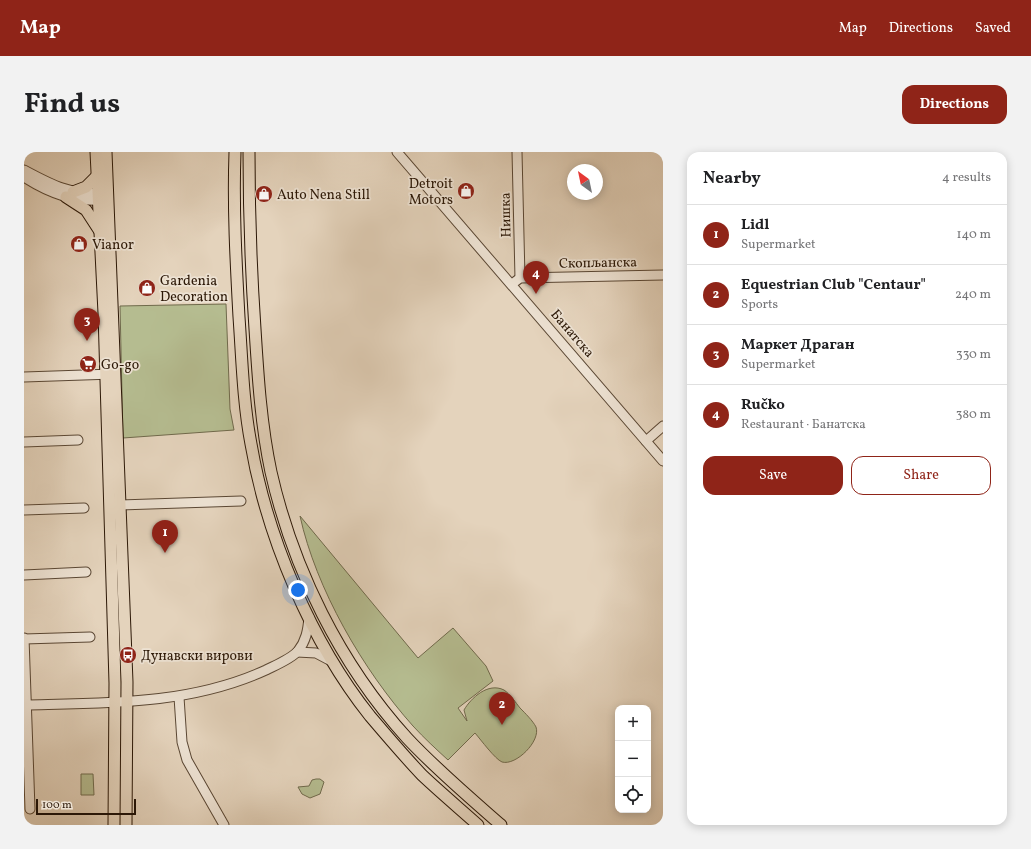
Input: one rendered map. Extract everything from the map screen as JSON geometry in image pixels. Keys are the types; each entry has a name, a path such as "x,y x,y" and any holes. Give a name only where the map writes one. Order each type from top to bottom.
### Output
{"main road":[{"path":"96,152 98,176 104,197 110,374 115,702 114,825"},
{"path":"106,152 104,197 100,232 120,506 127,702 126,825"},
{"path":"235,152 234,195 238,294 246,408 257,473 279,547 309,617 333,662 369,714 422,775 478,825"},
{"path":"249,152 253,293 260,407 268,458 289,534 315,598 350,662 381,707 406,737 434,766 501,825"},
{"path":"98,176 86,187 70,195 86,210 100,232"},
{"path":"238,294 253,293"}],"street":[{"name":"Банатска","path":"397,152 663,461"},
{"name":"Нишка","path":"517,152 520,278"},
{"path":"24,170 70,195"},
{"path":"24,177 43,188 70,195 104,197"},
{"name":"Скопљанска","path":"520,278 663,275"},
{"path":"512,284 520,278"},
{"path":"24,377 110,374"},
{"path":"646,441 663,426"},
{"path":"24,442 78,440"},
{"path":"120,506 241,501"},
{"path":"24,510 84,508"},
{"path":"24,575 86,572"},
{"path":"25,705 127,702 179,697 215,689 237,682 268,669 297,652 307,636 309,617"},
{"path":"30,809 25,705 24,639 90,637"},
{"path":"297,652 316,653 333,662"},
{"path":"179,697 182,742 187,760 224,825"}],"green space":[{"path":"226,304 230,409 234,430 123,438 120,306"},
{"path":"300,516 418,658 453,628 486,666 493,681 458,708 467,721 464,710 476,696 481,692 492,688 504,690 511,696 536,727 537,733 535,739 526,751 514,760 502,762 475,733 448,760 417,730 394,704 376,680 344,627 317,572 307,544"},
{"path":"81,774 93,774 94,795 81,795"},
{"path":"320,779 324,782 320,794 310,798 302,794 298,787 309,786 312,780"}],"place":[{"name":"Detroit Motors","path":"466,191"},
{"name":"Auto Nena Still","path":"264,194"},
{"name":"Vianor","path":"79,244"},
{"name":"Gardenia Decoration","path":"147,288"},
{"name":"Ručko","path":"536,294"},
{"name":"Маркет Драган","path":"87,341"},
{"name":"Go-go","path":"88,364"},
{"name":"Lidl","path":"165,553"},
{"name":"Дунавски вирови","path":"128,655"},
{"name":"Equestrian Club \"Centaur\"","path":"502,725"}]}
